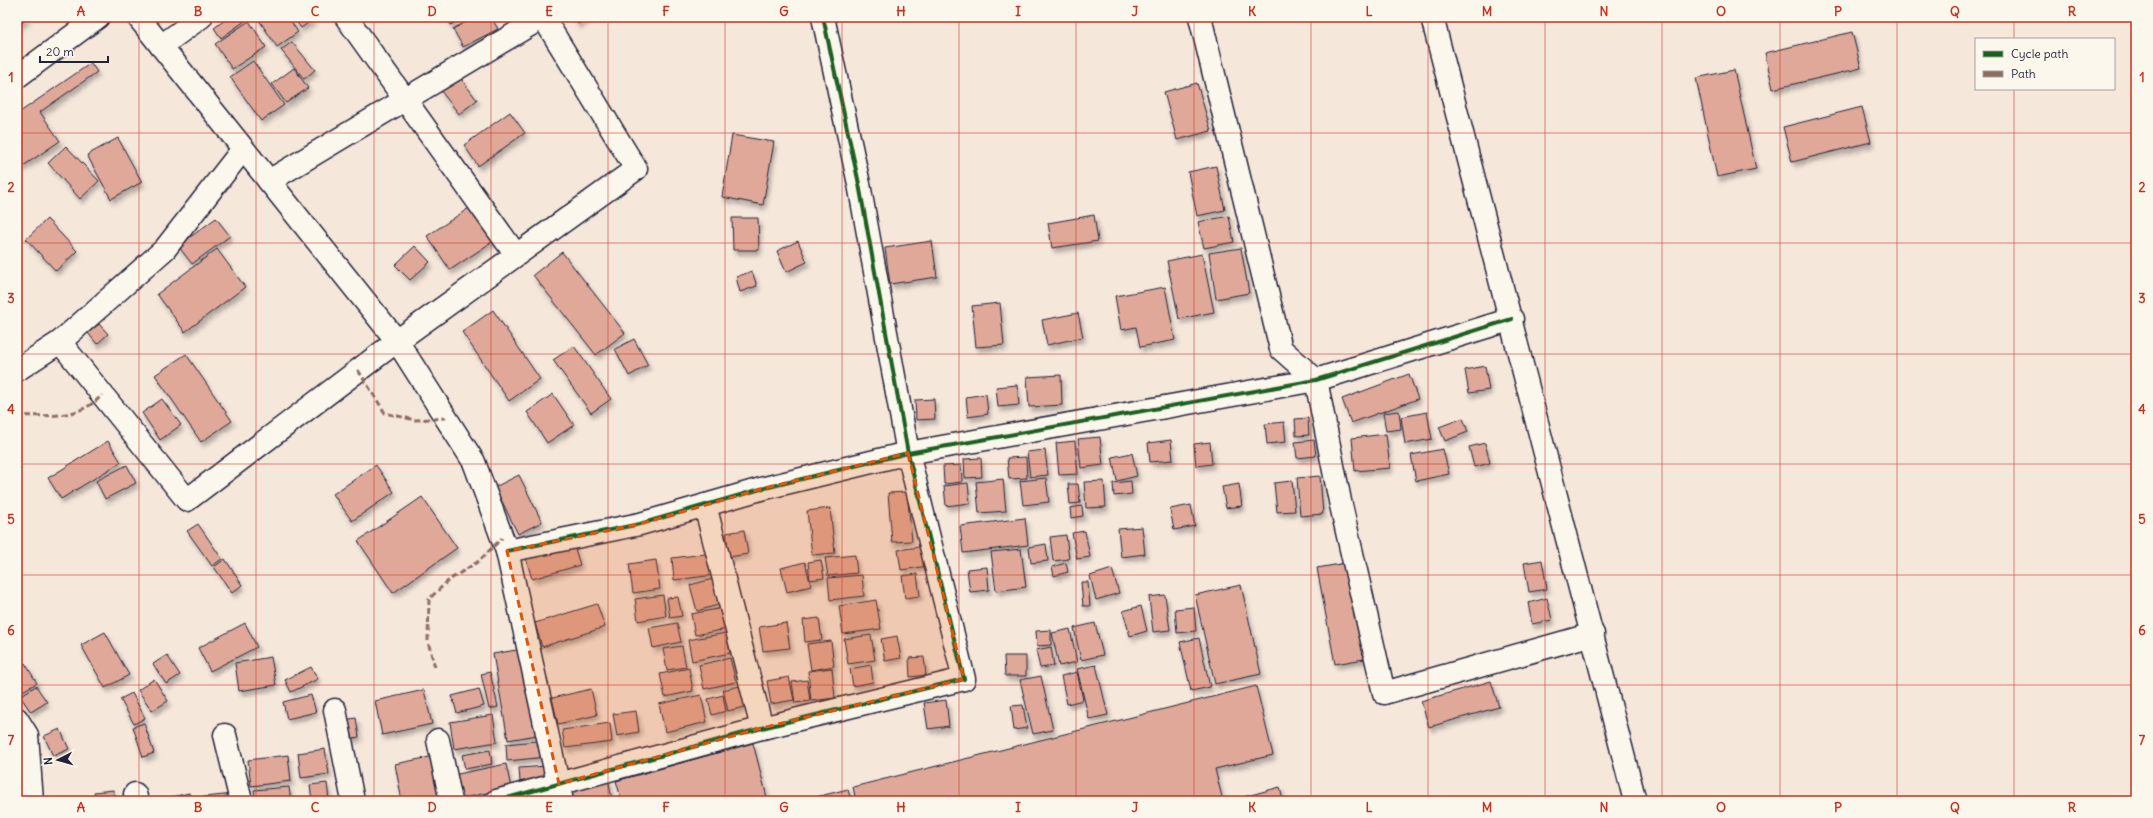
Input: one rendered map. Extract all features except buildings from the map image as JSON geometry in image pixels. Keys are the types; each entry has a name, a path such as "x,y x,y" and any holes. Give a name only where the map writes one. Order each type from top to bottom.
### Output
{"street":[{"path":"17,77 98,17"},
{"path":"138,17 396,341 474,462 507,551 561,793"},
{"path":"161,46 201,17"},
{"path":"346,17 516,256"},
{"path":"60,342 187,500 396,341 636,169 543,17 269,181"},
{"path":"496,801 561,793 762,728 964,679 908,453 859,184 823,17"},
{"path":"1200,17 1281,349 1316,380 1340,502 1384,693 1592,634"},
{"path":"1432,17 1512,320 1635,801"},
{"path":"17,370 60,342 165,249 243,149"},
{"path":"507,551 640,524 761,489 908,453 1316,380 1512,320"},
{"path":"705,505 762,728"},
{"path":"335,710 353,801"},
{"path":"17,719 27,735 32,801"},
{"path":"225,735 240,801"},
{"path":"438,740 451,801"}],"highlighted area":[{"path":"908,453 964,679 762,728 559,784 507,551 640,524 761,489"}],"marked path":[{"path":"358,370 385,413 415,420 446,418"},
{"path":"17,416 51,416 73,412 83,409 102,395"},
{"path":"435,667 428,642 429,599 449,580 479,561 502,538"}],"cycle path":[{"path":"496,801 762,728 964,679 908,453 859,184 823,17"},
{"path":"507,551 640,524 761,489 908,453 1316,380 1512,319"}]}
